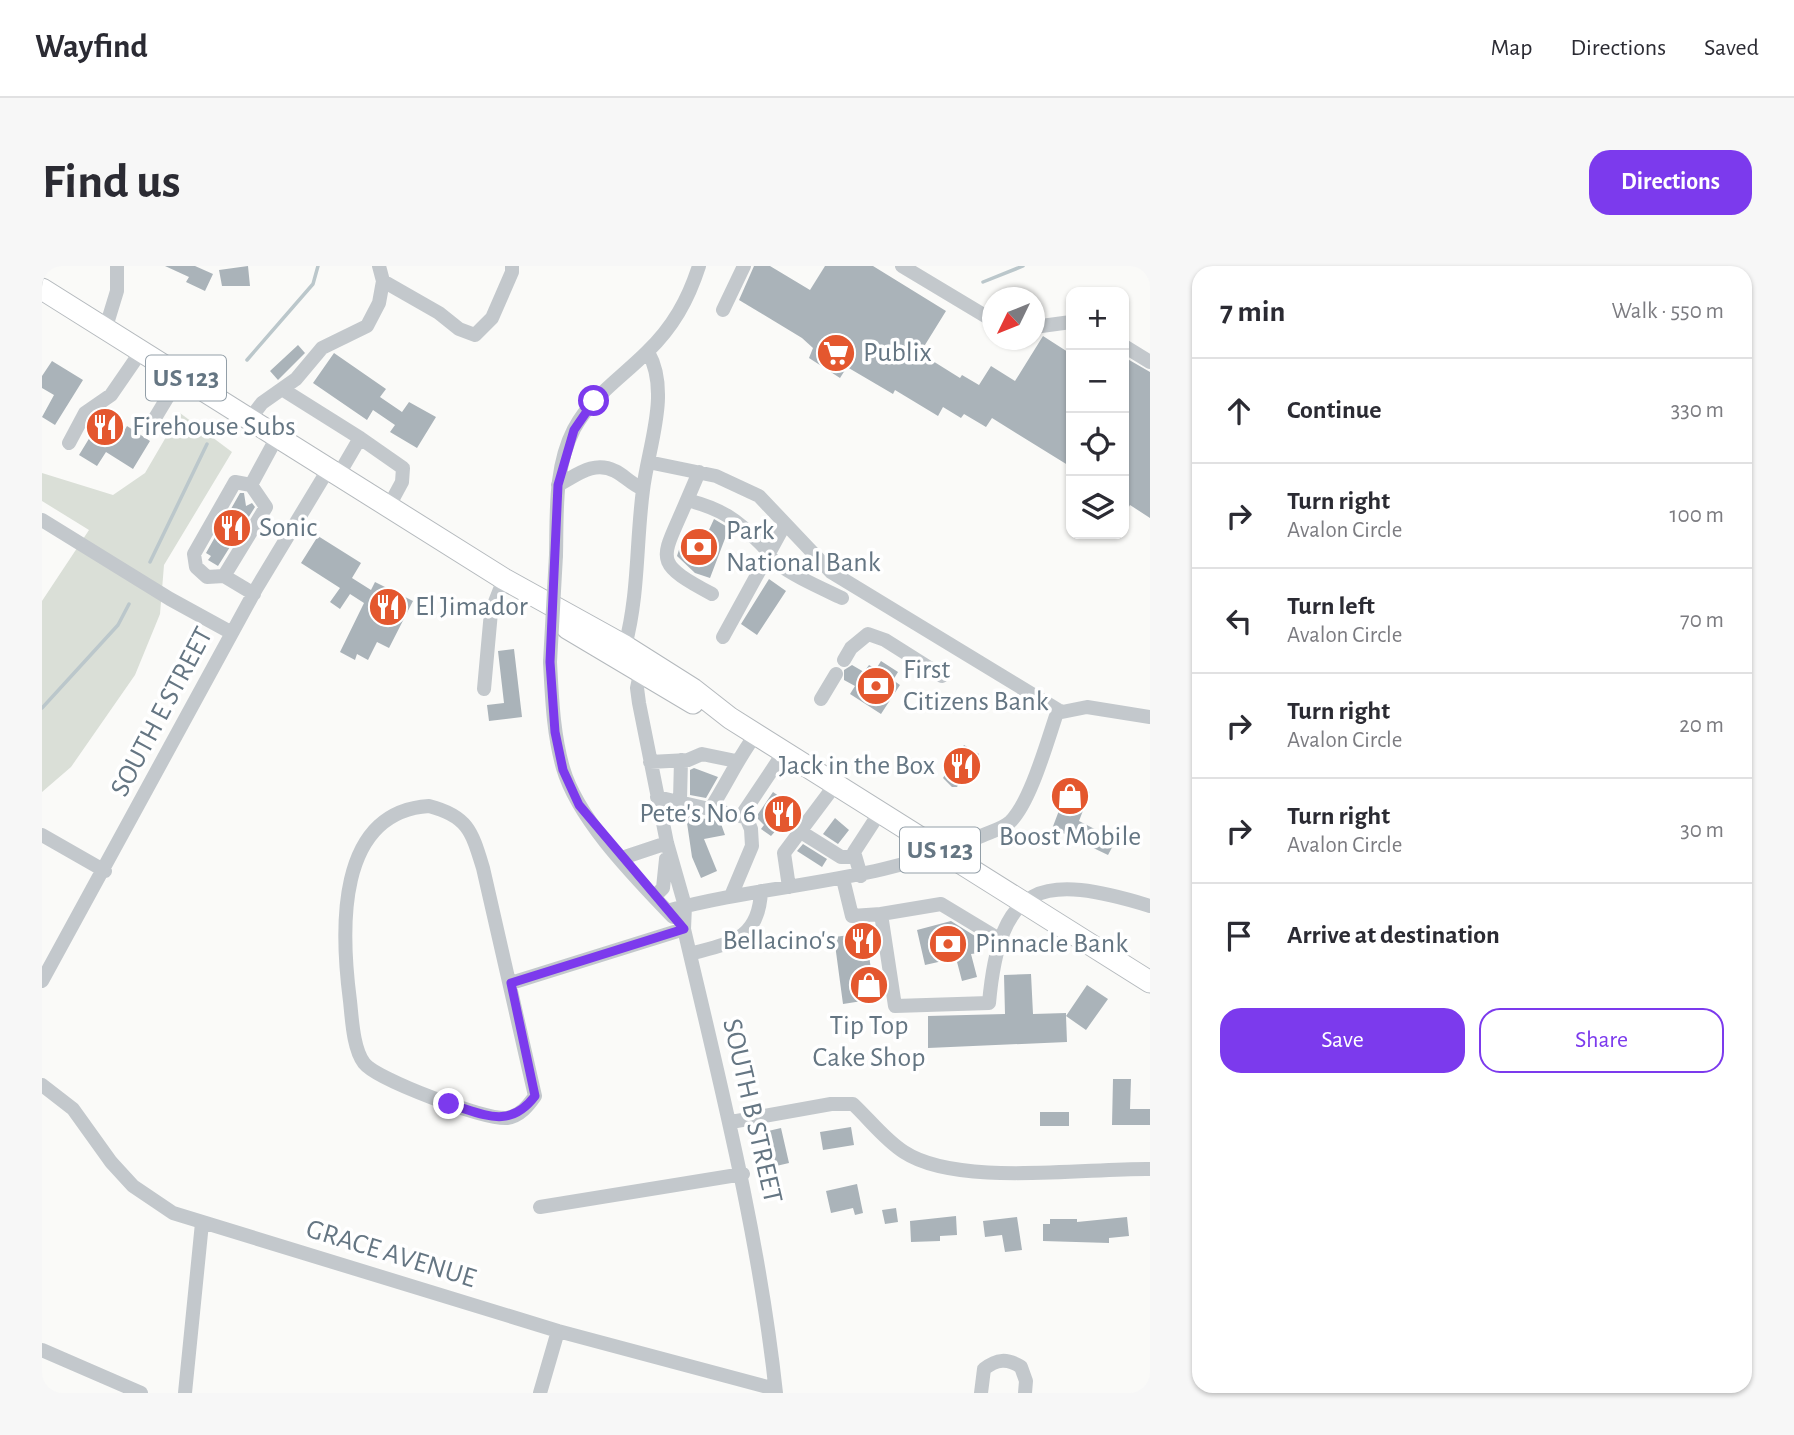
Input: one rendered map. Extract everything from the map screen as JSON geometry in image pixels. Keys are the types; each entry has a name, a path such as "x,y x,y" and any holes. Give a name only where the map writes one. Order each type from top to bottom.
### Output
{"highway":[{"name":"US 123","path":"42,289 504,579 625,646 693,689 730,718 1150,982"},
{"name":"US 123","path":"504,579 528,603 640,674 684,700 730,718"}],"street":[{"path":"106,327 117,290 117,266"},
{"path":"249,420 262,403 296,379 322,348 367,326 379,303 383,281 379,266"},
{"path":"383,281 460,329 475,335 492,318 512,272 512,266"},
{"path":"511,983 684,929 579,805 563,770 555,732 550,662 558,485 574,430 603,389 648,352 681,313 699,266"},
{"path":"723,310 744,266"},
{"path":"902,266 982,314"},
{"path":"1045,326 1066,323"},
{"path":"1129,349 1150,362"},
{"path":"69,443 85,413 111,396 142,350"},
{"path":"625,646 634,614 643,489 657,405 656,365 648,352"},
{"path":"149,428 181,375"},
{"path":"282,389 403,468 402,482 390,506"},
{"path":"251,485 277,437"},
{"name":"SOUTH E STREET","path":"42,981 105,871 254,594 334,471 360,438"},
{"path":"648,462 716,475 758,496 831,572 1058,710 1062,712 1087,707 1150,717"},
{"path":"558,485 593,467 617,471 626,481 643,489"},
{"path":"699,472 664,555 667,565 675,575 712,594"},
{"path":"224,576 266,507 251,485 235,482 194,554 195,567 207,577 224,576 254,594"},
{"path":"687,500 716,507 732,515 772,559 812,584 842,598"},
{"path":"42,520 170,599 232,633"},
{"path":"723,637 785,524"},
{"path":"484,689 491,612 504,579"},
{"path":"844,660 851,648 868,635 885,640 942,676"},
{"name":"SOUTH B STREET","path":"640,674 637,688 667,843 685,906 684,929 743,1174 760,1266 776,1391"},
{"path":"821,699 836,674"},
{"path":"667,911 731,896 861,876 944,853 1010,822 1035,778 1058,710"},
{"path":"711,808 733,775 736,761 756,734"},
{"path":"731,896 752,846 751,829 744,812 784,752"},
{"path":"650,762 681,760 702,754 736,761"},
{"path":"680,800 681,760"},
{"path":"789,887 784,853 835,785"},
{"path":"657,797 680,800 744,817"},
{"path":"429,806 462,820 473,835 483,868 511,983 535,1096 519,1114 506,1118 449,1104 387,1078 364,1063 354,1031 349,992 346,922 349,883 356,859 383,820 408,808 429,806"},
{"path":"861,876 854,852 880,812"},
{"path":"801,832 841,857 855,857"},
{"path":"42,835 105,871"},
{"path":"622,858 667,843"},
{"name":"SOUTH B STREET","path":"655,896 663,888 666,877 667,843"},
{"path":"843,879 852,916 941,904 999,939"},
{"path":"881,914 895,1006 989,1003 993,959 999,939 1024,902 1042,890 1057,887 1086,890 1150,906"},
{"path":"690,954 744,935 758,915 761,891"},
{"name":"GRACE AVENUE","path":"42,1085 73,1109 111,1162 133,1186 165,1209 202,1223 558,1331 776,1391"},
{"path":"731,1122 831,1104 853,1104 904,1153 929,1165 1000,1174 1150,1169"},
{"path":"540,1207 743,1174"},
{"path":"184,1393 202,1223"},
{"path":"540,1393 558,1331"},
{"path":"42,1350 141,1393"},
{"path":"981,1393 984,1369 995,1360 1011,1361 1021,1367 1025,1393"}],"shaded area":[{"path":"180,413 232,452 164,565 160,614 135,675 71,767 42,792 42,601 89,530 42,501 42,473 113,495 145,473"}],"building":[{"path":"165,266 195,266 213,274 205,291 186,282 189,277"},
{"path":"248,266 250,286 222,286 219,270"},
{"path":"754,266 770,266 810,290 825,266 873,266 946,311 920,353 960,378 962,375 979,385 991,366 1015,381 1034,350 1045,350 1045,337 1066,351 1066,464 992,418 986,427 964,414 961,418 943,407 938,416 895,390 893,394 847,367 840,378 809,358 813,348 802,338 739,300"},
{"path":"298,345 305,353 278,380 270,371"},
{"path":"334,353 386,389 380,397 402,412 409,402 436,417 417,448 390,432 395,425 373,410 367,420 313,383"},
{"path":"1129,360 1150,372 1150,518 1130,505"},
{"path":"52,361 83,380 55,425 42,417 54,395 42,388 42,376"},
{"path":"101,419 123,433 127,426 150,441 133,469 106,452 97,466 79,455"},
{"name":"Sonic","path":"240,493 244,493 246,506 252,503 255,507 218,566 208,560 211,556 206,553"},
{"name":"Park National Bank","path":"714,519 729,528 710,578 695,573 677,556 684,534 703,543"},
{"path":"318,536 361,563 352,578 371,590 375,582 413,601 389,648 377,642 368,660 357,654 355,660 340,652 364,603 350,594 340,609 330,602 340,588 301,563"},
{"path":"769,579 786,591 757,635 741,624"},
{"path":"514,649 522,717 489,721 487,705 504,703 498,651"},
{"name":"First Citizens Bank","path":"881,661 898,672 893,680 900,685 881,714 850,694 855,686 844,680 844,670 852,665 864,672 869,665 876,669"},
{"name":"Jack in the Box","path":"964,745 979,754 967,781 962,779 957,787 952,787 943,778"},
{"path":"694,768 718,777 706,798 690,795 690,770"},
{"path":"1069,784 1090,792 1079,821 1116,840 1108,855 1085,844 1086,842 1052,829"},
{"path":"773,792 796,808 771,836 761,829 764,825 756,817"},
{"path":"686,816 720,821 725,835 704,839 717,871 701,878 692,857"},
{"path":"835,818 849,830 838,844 823,834"},
{"path":"803,844 827,859 822,867 797,851"},
{"name":"Pinnacle Bank","path":"951,921 975,936 979,953 971,954 977,977 962,981 956,958 925,965 917,930"},
{"path":"866,933 875,999 843,1004 834,937"},
{"path":"1031,974 1033,1014 1066,1013 1067,1042 928,1048 928,1016 1005,1014 1004,975"},
{"path":"1087,985 1108,999 1086,1030 1066,1016"},
{"path":"1113,1079 1131,1079 1130,1109 1150,1109 1150,1125 1112,1125"},
{"path":"1040,1112 1069,1112 1069,1126 1040,1126"},
{"path":"851,1127 854,1145 823,1150 820,1132"},
{"path":"781,1128 789,1163 772,1167 764,1132"},
{"path":"857,1184 863,1213 855,1215 853,1208 831,1213 826,1191"},
{"path":"896,1208 898,1222 885,1224 882,1210"},
{"path":"956,1216 957,1235 940,1236 940,1241 911,1242 910,1221"},
{"path":"1017,1217 1022,1250 1005,1252 1002,1235 985,1237 983,1221"},
{"path":"1127,1217 1129,1236 1109,1238 1109,1243 1043,1241 1043,1224 1050,1224 1050,1219 1077,1219 1077,1222"}],"waterway":[{"path":"247,360 313,284 318,266"},
{"path":"983,282 1023,266"},
{"path":"150,562 207,444"},
{"path":"42,708 118,625 129,604"}],"place":[{"name":"Publix","path":"836,353"},
{"name":"Firehouse Subs","path":"105,427"},
{"name":"Sonic","path":"232,528"},
{"name":"Park National Bank","path":"699,547"},
{"name":"El Jimador","path":"388,607"},
{"name":"First Citizens Bank","path":"876,686"},
{"name":"Jack in the Box","path":"962,766"},
{"name":"Boost Mobile","path":"1070,796"},
{"name":"Pete's No 6","path":"783,814"},
{"name":"Bellacino's","path":"863,941"},
{"name":"Pinnacle Bank","path":"948,944"},
{"name":"Tip Top Cake Shop","path":"869,985"}],"route":[{"path":"449,1104 506,1118 519,1114 535,1096 511,983 583,958 684,929 579,805 563,770 555,732 550,662 558,485 574,430 594,401"}]}
